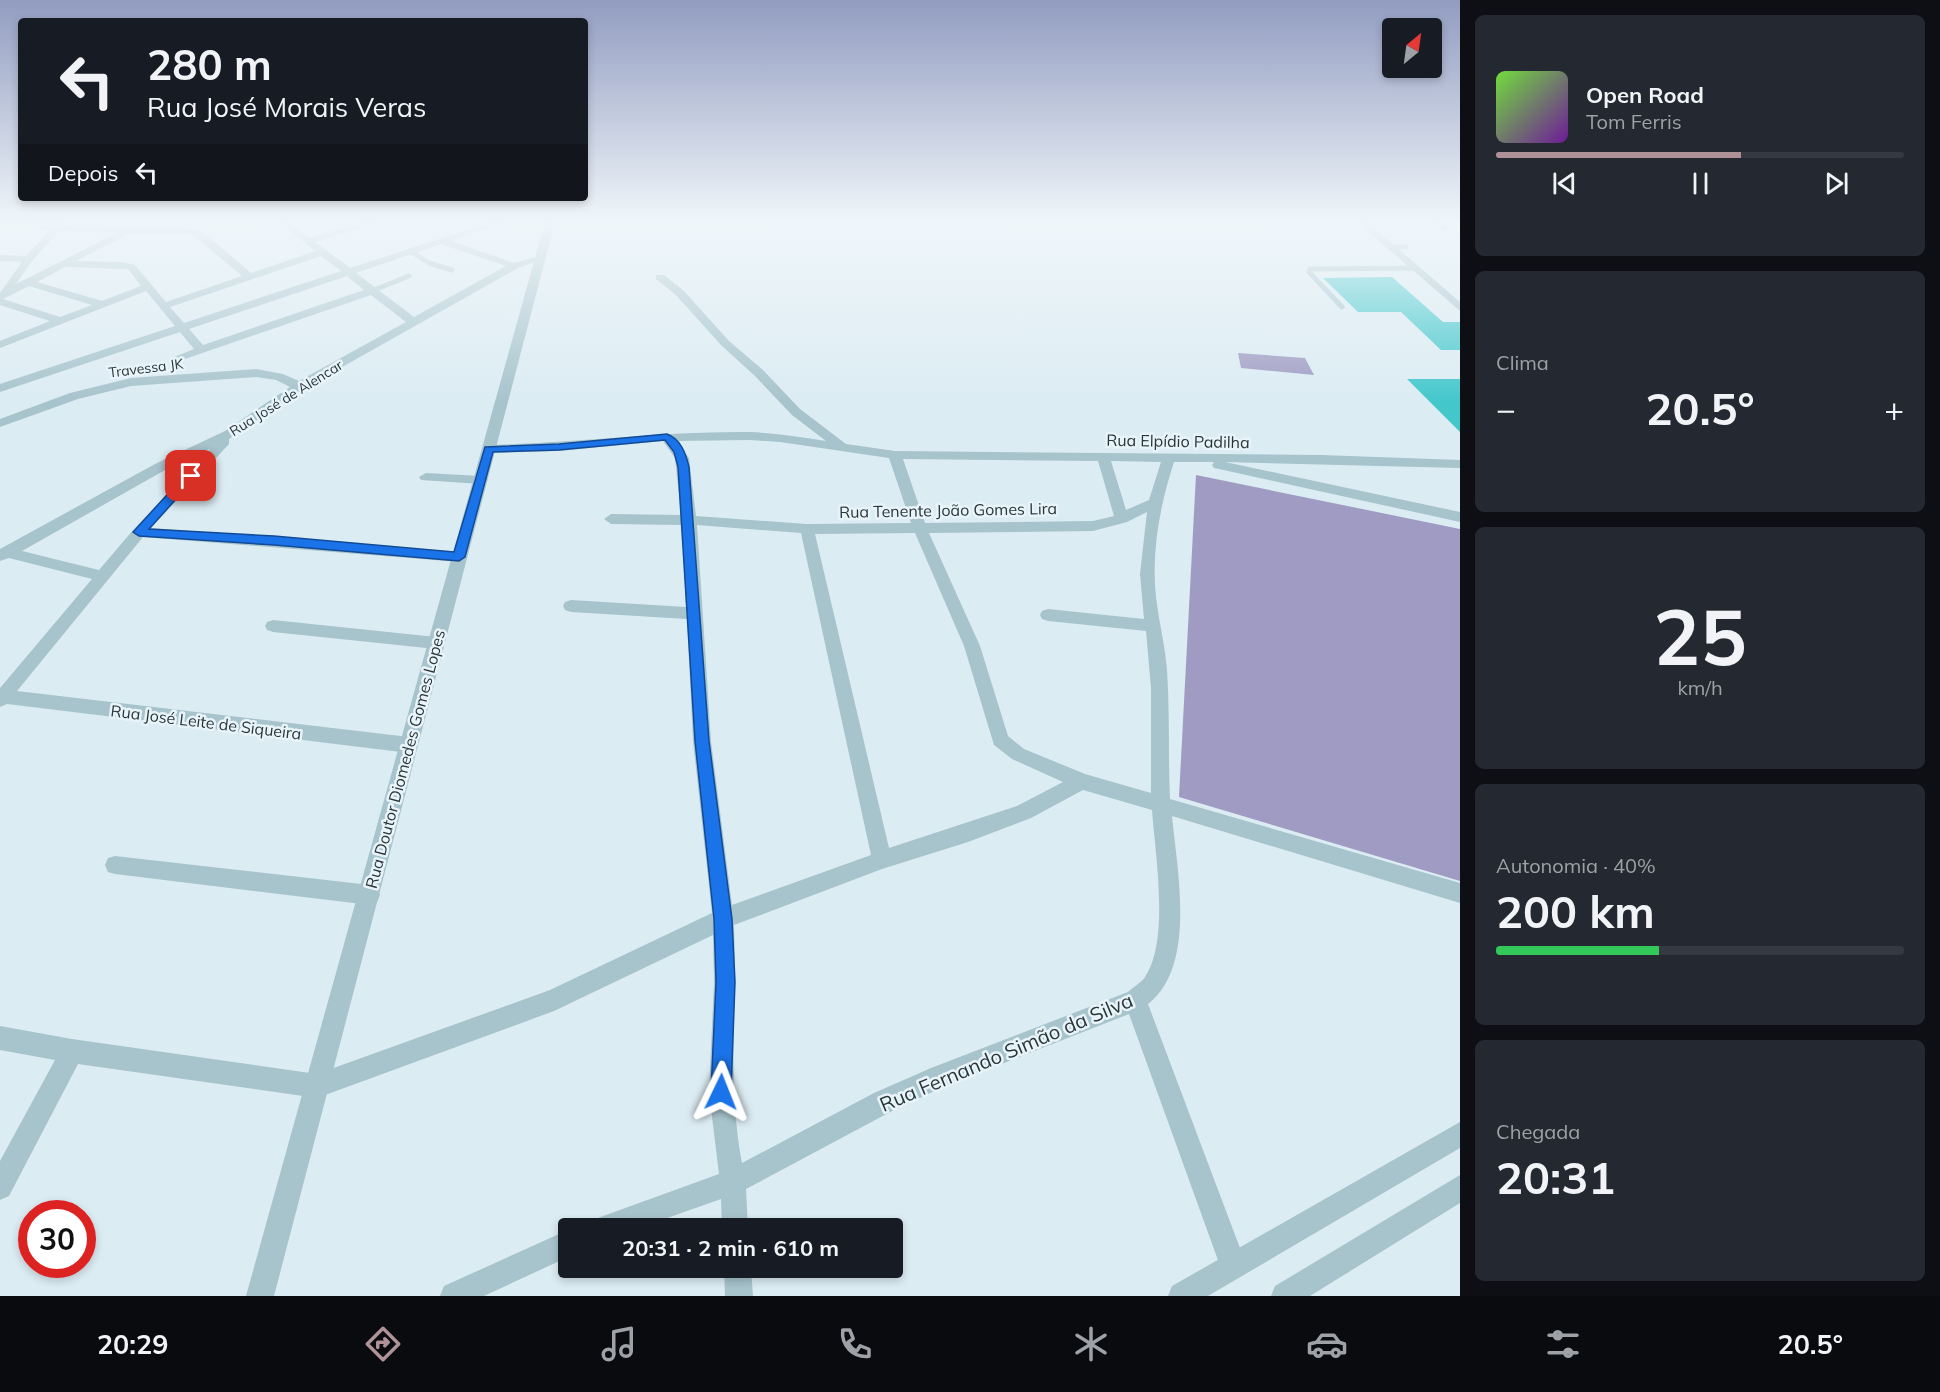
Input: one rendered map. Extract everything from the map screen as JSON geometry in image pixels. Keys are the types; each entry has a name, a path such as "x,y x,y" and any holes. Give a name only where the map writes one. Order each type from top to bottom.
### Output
{"street":[{"path":"143,282 201,350"},
{"path":"163,306 234,282"},
{"path":"0,388 312,282"},
{"path":"365,282 414,323"},
{"name":"Rua José de Alencar","path":"4,554 160,467 230,434 299,386 485,282"},
{"name":"Rua Doutor Diomedes Gomes Lopes","path":"260,1296 533,282"},
{"path":"667,282 680,293 725,344 759,373 796,412 842,447"},
{"path":"1431,282 1460,308"},
{"path":"1448,282 1460,293"},
{"path":"3,294 29,283 103,305"},
{"path":"0,345 147,287"},
{"path":"178,358 374,290"},
{"path":"3,294 61,321"},
{"name":"Travessa JK","path":"0,423 74,396 131,382 256,373 279,376 299,386"},
{"path":"1,698 139,532 230,434"},
{"name":"Rua Elpídio Padilha","path":"489,449 559,447 667,437 750,436 895,455 1169,457 1460,464"},
{"path":"667,437 682,458 689,519 702,741 723,919 726,982 721,1092 726,1145 733,1182 735,1218"},
{"path":"895,455 920,529 972,646 1000,740 1018,754 1082,781 1460,893"},
{"path":"1103,457 1122,519"},
{"path":"1154,503 1169,457"},
{"path":"1189,458 1460,517"},
{"path":"426,477 481,480"},
{"name":"Rua Tenente João Gomes Lira","path":"611,519 689,519 807,529 1093,526 1122,519 1154,503"},
{"name":"Rua Fernando Simão da Silva","path":"632,1218 733,1182 883,1102 939,1076 1135,999 1152,985 1162,962 1167,935 1169,882 1161,805 1159,679 1148,593 1148,561 1154,503"},
{"path":"807,529 882,860"},
{"path":"139,532 459,557"},
{"path":"4,554 102,576"},
{"path":"571,606 693,613"},
{"path":"1048,615 1153,626"},
{"path":"273,626 436,643"},
{"name":"Rua José Leite de Siqueira","path":"1,698 409,746"},
{"path":"0,1038 72,1051 317,1086 554,1000 723,919 882,860 968,833 1024,812 1082,781"},
{"path":"115,865 369,895"},
{"path":"1135,999 1233,1264"},
{"path":"0,1187 72,1051"},
{"path":"1182,1296 1233,1264 1460,1134"},
{"path":"1285,1296 1460,1188"},
{"path":"454,1296 558,1248"},
{"path":"738,1278 739,1296"}],"lane":[{"path":"374,290 393,282"},
{"path":"1319,282 1342,307"}],"shaded area":[{"path":"1238,353 1305,358 1314,375 1241,368"},
{"path":"1196,475 1460,529 1460,881 1179,797"}],"building":[{"path":"1328,282 1398,282 1443,322 1460,322 1460,350 1441,350 1401,312 1358,312"},
{"path":"1407,379 1460,379 1460,432"}],"route":[{"path":"191,476 139,532 459,557 489,449 559,447 667,437 679,451 684,467 702,741 723,919 726,982 721,1092"}]}
